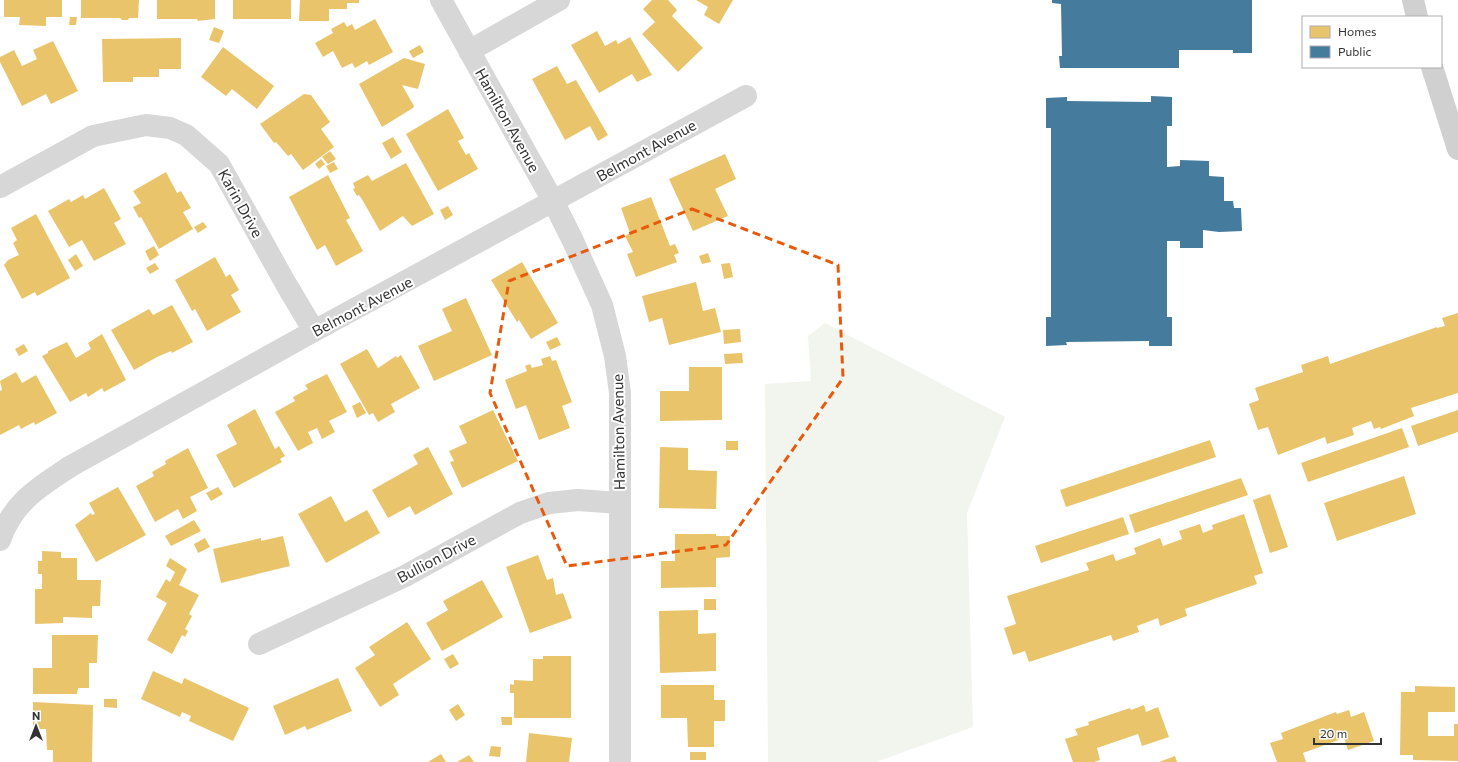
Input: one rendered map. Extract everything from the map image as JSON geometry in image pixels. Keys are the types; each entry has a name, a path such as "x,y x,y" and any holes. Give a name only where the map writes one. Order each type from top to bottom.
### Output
{"street":[{"name":"Hamilton Avenue","path":"441,0 553,201 602,305 615,356 620,393 620,762"},
{"path":"469,51 560,0"},
{"path":"1414,0 1418,16"},
{"path":"1432,68 1458,149"},
{"name":"Belmont Avenue","path":"0,540 15,508 33,490 71,466 314,331 746,96"},
{"name":"Karin Drive","path":"0,188 93,136 146,125 176,130 186,135 219,164 314,331"},
{"name":"Bullion Drive","path":"259,644 405,576 520,513 549,503 578,500 620,503"}],"highlighted area":[{"path":"692,209 838,265 843,378 726,545 567,566 490,393 509,281"}],"shaded area":[{"path":"825,323 1005,417 967,513 973,727 876,762 768,762 765,384 811,381 808,336"}],"building: Homes":[{"path":"4,0 62,0 62,17 46,17 46,26 19,25 20,17 4,17"},
{"path":"81,0 139,0 138,18 122,20 120,18 81,18"},
{"path":"157,0 215,0 215,19 198,21 197,19 157,19"},
{"path":"233,0 291,0 291,19 233,19"},
{"path":"300,0 359,0 359,3 347,3 347,9 329,9 329,21 299,21"},
{"path":"652,0 668,0 677,10 672,16 703,48 678,72 642,34 655,22 643,9"},
{"path":"696,0 733,0 719,24 704,15 708,7"},
{"path":"70,17 77,17 76,25 69,25"},
{"path":"375,19 393,52 369,65 367,61 355,68 352,63 342,68 333,51 323,57 315,43 333,33 331,29 344,22 347,27 352,24 355,30"},
{"path":"214,27 224,31 219,43 209,40"},
{"path":"597,31 605,46 616,40 618,44 630,37 652,75 637,82 632,74 599,93 571,45"},
{"path":"181,38 181,69 159,69 159,77 133,77 133,82 103,82 102,39"},
{"path":"53,41 78,91 51,104 46,94 22,106 0,62 0,57 14,50 22,66 37,59 33,50"},
{"path":"420,45 424,52 413,58 409,51"},
{"path":"223,47 274,86 257,109 232,89 226,96 201,77"},
{"path":"404,58 425,64 418,89 402,85 414,106 382,127 359,84"},
{"path":"557,66 567,84 576,80 608,135 598,141 590,126 565,140 532,79"},
{"path":"304,94 311,95 330,122 321,129 334,147 303,170 291,154 288,156 276,142 274,143 260,124"},
{"path":"448,109 464,138 458,141 466,155 469,153 478,169 438,191 406,134"},
{"path":"393,137 402,152 391,159 382,143"},
{"path":"330,151 336,159 328,164 322,157"},
{"path":"725,154 736,179 715,189 728,216 693,231 669,179"},
{"path":"321,159 325,164 319,169 315,164"},
{"path":"334,162 338,169 330,173 326,166"},
{"path":"406,163 434,214 412,226 403,216 380,231 363,201 359,195 357,196 353,189 355,188 353,183 368,175 372,181"},
{"path":"166,172 177,193 181,191 191,208 183,212 193,229 159,249 141,217 139,218 133,207 141,203 133,191"},
{"path":"328,175 350,218 346,220 363,251 336,266 325,245 317,250 289,197"},
{"path":"104,188 121,219 114,223 126,244 94,261 82,240 69,247 48,211 69,199 71,202 83,195 85,199"},
{"path":"651,197 670,246 675,244 679,253 674,255 677,262 636,277 627,254 633,252 625,236 630,233 621,208"},
{"path":"448,206 453,215 445,220 440,210"},
{"path":"36,214 70,278 37,296 35,292 22,299 4,265 8,260 19,255 13,243 17,240 11,228"},
{"path":"203,222 207,227 198,233 194,227"},
{"path":"154,246 159,255 150,261 145,251"},
{"path":"708,253 711,262 702,264 699,256"},
{"path":"76,254 83,266 75,271 68,260"},
{"path":"215,257 226,277 230,274 239,290 231,295 241,312 207,331 195,309 192,311 175,280"},
{"path":"522,262 558,323 531,339 519,320 517,322 491,280"},
{"path":"155,263 159,269 150,274 146,268"},
{"path":"730,263 733,277 724,279 721,264"},
{"path":"696,282 703,311 715,308 721,332 669,345 662,318 649,322 642,296"},
{"path":"466,298 492,355 434,381 418,346 452,331 442,309"},
{"path":"172,305 193,342 172,353 171,351 157,357 134,370 111,330 149,309 153,315"},
{"path":"1458,313 1458,393 1411,408 1414,416 1381,429 1380,427 1374,429 1371,421 1352,428 1354,435 1327,444 1325,437 1278,455 1268,427 1258,430 1249,404 1259,400 1255,388 1303,372 1301,365 1328,356 1330,364 1437,327 1445,326 1442,318"},
{"path":"740,329 741,342 724,344 723,330"},
{"path":"102,334 126,380 104,392 102,388 88,397 86,393 70,402 42,356 48,353 48,351 67,342 76,358 91,349 88,343"},
{"path":"557,337 561,345 550,350 546,342"},
{"path":"24,344 28,351 19,356 15,349"},
{"path":"367,349 378,368 396,356 397,358 401,355 420,388 391,404 395,412 378,422 373,413 369,415 340,364"},
{"path":"742,353 743,363 725,364 724,354"},
{"path":"550,356 552,361 556,360 572,402 562,406 570,428 539,440 526,405 516,409 505,380 527,371 525,366 530,364 532,368 543,365 541,359"},
{"path":"689,367 722,367 722,420 660,421 660,391 689,391"},
{"path":"16,372 22,383 36,375 57,413 35,425 34,422 21,429 19,425 0,435 0,391 2,390 0,381"},
{"path":"327,374 347,412 329,421 335,432 322,439 317,428 308,432 313,443 298,451 275,412 295,401 293,397 308,389 305,385"},
{"path":"360,402 366,413 357,418 352,406"},
{"path":"255,409 275,449 279,446 285,456 280,459 282,462 234,488 216,455 237,444 227,425"},
{"path":"493,410 518,461 462,488 450,462 454,461 449,451 467,443 459,426"},
{"path":"1458,410 1458,432 1418,446 1411,426"},
{"path":"1402,428 1409,447 1308,482 1301,463"},
{"path":"1210,440 1216,457 1066,507 1060,490"},
{"path":"726,441 738,441 738,450 726,450"},
{"path":"428,447 453,494 415,515 410,506 388,518 372,490 418,464 413,455"},
{"path":"660,447 688,448 688,470 717,471 716,509 659,508"},
{"path":"188,448 208,488 190,497 197,511 183,519 178,509 155,522 136,486 154,476 152,472 166,464 165,461"},
{"path":"1404,476 1416,514 1337,541 1324,503"},
{"path":"1241,478 1248,495 1135,533 1129,515"},
{"path":"118,487 146,535 96,562 75,525 91,513 92,515 95,514 89,503"},
{"path":"218,487 223,494 211,501 206,493"},
{"path":"1270,494 1288,547 1270,553 1253,500"},
{"path":"331,496 345,522 367,510 380,533 326,563 298,514"},
{"path":"1244,514 1263,573 1254,576 1257,584 1185,609 1187,616 1160,626 1158,618 1137,626 1139,632 1113,641 1111,635 1029,662 1025,651 1013,655 1004,628 1016,624 1007,596 1089,570 1086,563 1113,554 1116,561 1136,554 1134,548 1160,538 1163,546 1182,539 1179,531 1200,524 1203,533 1213,529 1212,525"},
{"path":"1123,517 1129,534 1041,563 1035,546"},
{"path":"194,520 201,531 171,546 165,536"},
{"path":"675,534 716,534 716,536 730,536 730,557 716,558 716,587 661,588 661,561 675,561"},
{"path":"283,536 290,566 221,583 213,549 261,538 261,541"},
{"path":"205,538 210,547 198,553 194,544"},
{"path":"42,551 61,552 61,558 77,558 77,580 101,580 100,606 92,606 92,618 63,617 63,623 35,624 35,589 42,589 42,574 38,574 38,561 42,561"},
{"path":"538,555 547,580 553,578 556,595 563,593 572,618 530,633 506,567"},
{"path":"170,558 187,569 179,585 199,595 189,614 192,616 185,629 188,631 185,637 182,635 172,654 147,640 167,603 156,597 166,579 170,582 175,572 166,566"},
{"path":"482,580 503,617 442,651 426,623 448,610 443,601"},
{"path":"704,599 716,599 716,610 704,610"},
{"path":"698,610 698,634 716,633 716,671 660,673 659,611"},
{"path":"407,622 431,659 393,684 399,695 380,707 355,668 375,655 369,647"},
{"path":"52,635 98,635 97,663 89,663 89,688 78,688 77,694 33,694 33,668 52,668"},
{"path":"453,654 459,664 450,669 444,659"},
{"path":"543,656 571,656 571,718 514,718 514,693 510,693 510,684 514,685 514,680 533,681 533,659 543,659"},
{"path":"153,671 182,684 184,678 249,708 233,741 189,721 191,716 182,712 180,717 141,699"},
{"path":"338,678 352,711 307,730 305,726 285,735 273,706"},
{"path":"661,685 714,685 714,700 725,700 725,721 714,721 714,747 688,747 687,718 661,718"},
{"path":"1415,686 1455,687 1455,712 1428,712 1428,736 1454,736 1454,724 1458,724 1458,761 1413,760 1413,755 1400,755 1401,692 1415,692"},
{"path":"104,699 117,699 117,708 104,707"},
{"path":"33,702 93,705 92,762 53,762 53,750 47,750 46,729 33,729"},
{"path":"458,704 465,715 456,721 449,710"},
{"path":"1144,705 1146,712 1158,707 1169,737 1142,746 1138,734 1097,748 1100,760 1094,762 1073,762 1065,739 1078,735 1075,729 1089,725 1088,722"},
{"path":"1349,710 1351,717 1364,712 1374,741 1348,750 1344,738 1303,753 1306,762 1277,762 1270,743 1283,739 1281,733 1336,712 1337,714"},
{"path":"501,717 512,717 512,725 502,725"},
{"path":"529,733 572,738 569,762 526,762"},
{"path":"491,746 501,747 500,757 489,756"},
{"path":"690,752 706,752 706,760 690,760"},
{"path":"441,754 446,762 428,762"},
{"path":"469,755 474,762 457,762"},
{"path":"1175,756 1177,762 1159,762"}],"building: Public":[{"path":"1052,0 1252,0 1252,53 1233,53 1233,50 1179,50 1179,68 1060,68 1059,56 1062,56 1061,4 1052,3"},
{"path":"1151,96 1172,97 1172,126 1167,126 1167,167 1180,166 1180,160 1209,161 1209,176 1224,177 1224,201 1233,201 1234,208 1241,208 1242,231 1219,232 1203,230 1203,248 1180,248 1180,241 1167,241 1167,317 1172,317 1172,346 1149,346 1149,341 1066,342 1067,345 1046,346 1046,317 1051,317 1051,128 1046,128 1046,98 1067,97 1067,101 1151,102"}]}
